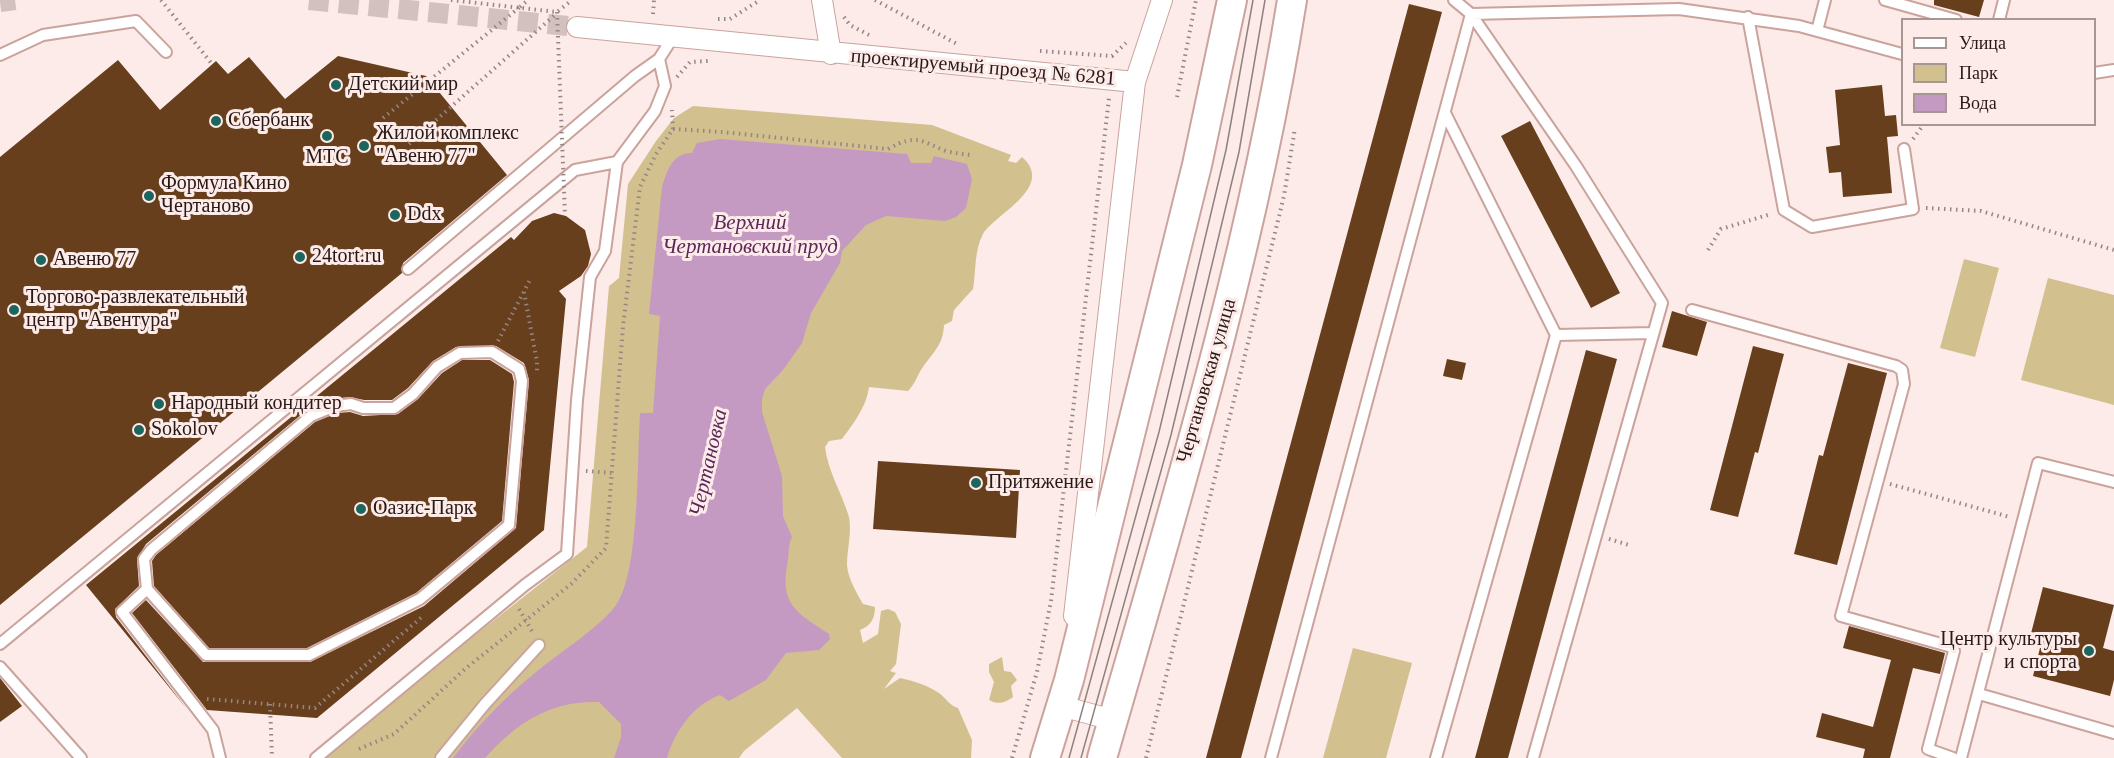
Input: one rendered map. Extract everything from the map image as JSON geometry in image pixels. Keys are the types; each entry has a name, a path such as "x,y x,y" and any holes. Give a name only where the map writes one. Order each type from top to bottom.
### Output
{"main road":[{"path":"1045,758 1065,693 1197,165 1232,0"},
{"name":"Чертановская улица","path":"1102,758 1244,249 1269,135 1292,0"}],"street":[{"path":"1113,720 1065,693 1080,546 1135,82 1162,0"},
{"path":"830,4 831,54"},
{"name":"проектируемый проезд № 6281","path":"577,27 831,54 1135,82"}],"lane":[{"path":"1454,0 1472,14 1576,166 1662,303 1533,758"},
{"path":"1817,31 1825,0"},
{"path":"1885,0 1949,18"},
{"path":"2000,18 2004,0"},
{"path":"1472,14 1679,9 1748,17 1817,31 1901,54"},
{"path":"1271,758 1472,14"},
{"path":"1748,17 1784,210 1812,227 1913,209 1904,148"},
{"path":"0,55 43,35 136,21 166,52"},
{"path":"408,269 635,76 659,59 673,37"},
{"path":"316,758 525,585 567,554 577,399 590,277 605,251 617,162 655,111 667,83 659,59"},
{"path":"2096,73 2114,70"},
{"path":"1436,758 1556,334 1445,113"},
{"path":"0,644 575,170 617,162"},
{"path":"1692,310 1896,366 1902,370 1904,384 1840,616 1952,647 1953,651 1928,749 1953,758"},
{"path":"1556,334 1653,333"},
{"path":"492,352 519,369 522,381 509,525 420,599 309,655 206,655 147,590 144,559 151,550 311,416 335,406 351,404 363,408 394,408 413,394 437,367 460,354 492,352"},
{"path":"1961,758 2038,462 2114,482"},
{"path":"147,590 122,612 213,730 220,758"},
{"path":"441,758 484,704 539,645"},
{"path":"0,667 81,758"},
{"path":"1979,694 2114,733"}],"path":[{"path":"161,0 212,64"},
{"path":"451,0 485,2 557,12"},
{"path":"383,118 528,0"},
{"path":"652,14 654,0"},
{"path":"709,19 730,19 760,0"},
{"path":"875,0 961,46 949,45"},
{"path":"1177,97 1196,0"},
{"path":"409,144 570,1"},
{"path":"830,4 850,26 875,39"},
{"path":"557,12 565,215"},
{"path":"642,14 664,15"},
{"path":"1188,38 1191,27"},
{"path":"1031,51 1112,56 1120,51 1129,37"},
{"path":"1012,758 1037,672 1051,601 1112,56"},
{"path":"359,749 394,734 426,703 571,584 606,548 623,326 640,187 656,154 673,129 667,83 690,62 712,60"},
{"path":"1146,758 1284,196 1296,118"},
{"path":"673,129 888,148 901,141 915,139 931,142 945,150 970,155"},
{"path":"1913,209 1936,207 1981,211 2114,250"},
{"path":"1708,250 1720,229 1784,210"},
{"path":"492,352 531,278"},
{"path":"524,292 537,362"},
{"path":"585,471 613,473"},
{"path":"1877,480 2023,521"},
{"path":"1596,535 1632,546"},
{"path":"514,601 539,645"},
{"path":"270,704 272,758"}],"green space":[{"path":"693,106 932,125 1011,155 1008,161 1016,163 1022,157 1031,168 1032,179 1028,189 983,234 977,254 973,289 954,310 952,321 944,325 940,343 911,388 908,391 869,387 862,408 842,439 829,441 825,447 829,465 849,517 847,565 849,575 863,604 875,607 872,621 860,630 863,643 878,634 881,611 888,609 895,612 901,624 896,664 890,671 896,673 884,689 900,678 910,680 934,690 958,708 972,740 971,758 842,758 797,708 744,751 739,758 326,758 371,717 587,547 609,286 619,278 628,184 674,118"},
{"path":"1964,259 1999,268 1975,357 1940,348"},
{"path":"2048,278 2114,295 2114,405 2021,380"},
{"path":"1353,648 1412,663 1386,758 1323,758"},
{"path":"1002,657 1004,671 1011,672 1017,680 1011,686 1013,697 998,703 989,700 994,682 989,672 989,664"}],"water":[{"name":"Верхний Чертановский пруд","path":"720,139 907,154 911,163 931,163 934,156 967,164 972,179 966,208 956,217 945,221 886,216 866,225 842,251 840,263 811,313 802,343 783,370 765,389 762,412 782,476 783,516 792,537 786,575 788,597 799,613 829,634 830,639 819,650 786,653 766,680 729,701 720,695 701,705 680,729 667,758 614,758 621,737 621,724 599,702 582,702 550,710 522,724 485,758 453,758 502,702 591,630 618,602 625,585 634,538 640,413 653,413 660,316 649,314 662,187 668,169 675,160 692,153 697,143"}],"building":[{"path":"1934,0 1984,0 1979,17 1934,5"},
{"path":"1409,4 1442,12 1241,758 1206,758"},
{"path":"338,56 426,76 507,175 403,263 402,273 0,605 0,157 118,60 160,110 216,61 228,74 249,57 285,99"},
{"path":"1882,85 1885,116 1896,115 1898,136 1887,137 1892,193 1843,197 1841,172 1829,173 1826,147 1840,145 1835,90"},
{"path":"1530,121 1620,293 1591,308 1501,136"},
{"path":"554,213 566,216 585,230 591,254 588,266 581,276 559,291 566,299 544,530 317,718 207,710 132,613 146,600 203,662 310,662 424,606 516,528 529,380 524,363 496,346 456,347 433,361 408,388 392,400 364,400 350,397 332,399 308,409 146,544 137,559 139,586 115,609 116,617 186,708 86,585 511,237 514,240 532,221"},
{"path":"1672,311 1707,322 1697,356 1662,347"},
{"path":"1753,346 1784,354 1758,453 1755,452 1738,517 1710,510"},
{"path":"1586,350 1617,359 1508,758 1475,758"},
{"path":"1447,359 1466,363 1462,380 1443,376"},
{"path":"462,360 490,360 512,374 514,382 502,521 416,593 307,648 209,648 154,586 152,561 156,555 315,422 337,413 350,412 363,416 398,414 418,399 442,373"},
{"path":"1848,363 1887,373 1837,565 1794,554 1819,455 1823,456"},
{"path":"878,461 1020,470 1016,538 873,529"},
{"path":"2043,587 2114,605 2103,648 2114,651 2114,680 2110,696 2033,676 2040,648 2028,645"},
{"path":"1849,626 1945,653 1940,674 1913,668 1890,758 1863,758 1865,749 1816,737 1822,713 1873,727 1891,660 1843,648"},
{"path":"0,678 22,706 0,722"}],"tunnel":[{"path":"0,2 15,0"},
{"path":"309,0 577,27"}],"tram line":[{"path":"1069,758 1159,432 1226,150 1253,0"},
{"path":"1081,758 1171,435 1239,152 1265,0"}],"place":[{"name":"Детский мир","path":"336,85"},
{"name":"Сбербанк","path":"216,121"},
{"name":"МТС","path":"327,136"},
{"name":"Жилой комплекс \"Авеню 77\"","path":"364,146"},
{"name":"Формула Кино Чертаново","path":"149,196"},
{"name":"Ddx","path":"395,215"},
{"name":"24tort.ru","path":"300,257"},
{"name":"Авеню 77","path":"41,260"},
{"name":"Торгово-развлекательный центр \"Авентура\"","path":"14,310"},
{"name":"Народный кондитер","path":"159,404"},
{"name":"Sokolov","path":"139,430"},
{"name":"Притяжение","path":"976,483"},
{"name":"Оазис-Парк","path":"361,509"},
{"name":"Центр культуры и спорта","path":"2089,651"}],"water label":[{"name":"Чертановка","path":"709,463"}]}
